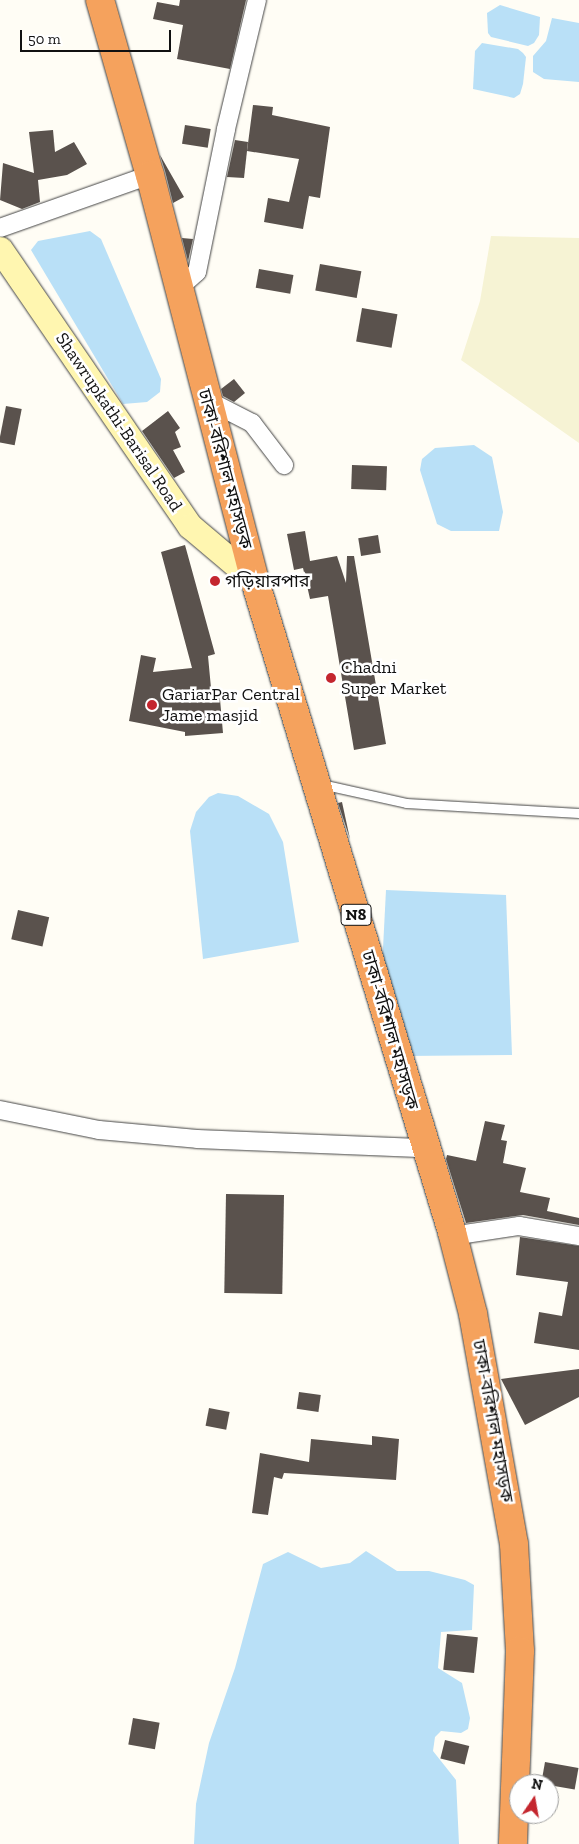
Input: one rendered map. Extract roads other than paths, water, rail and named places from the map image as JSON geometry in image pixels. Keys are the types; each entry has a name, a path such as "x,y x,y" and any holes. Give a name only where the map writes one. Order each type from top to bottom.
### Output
{"highway":[{"name":"ঢাকা-বরিশাল মহাসড়ক","path":"100,0 150,175 254,581 452,1232 473,1314 514,1544 520,1651 513,1844"}],"main road":[{"name":"Shawrupkathi-Barisal Road","path":"0,249 190,526 254,581"}],"street":[{"path":"179,288 197,272 226,129 257,0"},
{"path":"0,228 150,175"},
{"path":"207,400 252,423 284,465"},
{"path":"0,1110 99,1130 196,1138 425,1148"},
{"path":"452,1232 465,1234 519,1226 579,1236"}],"lane":[{"path":"316,783 406,803 579,813"}],"water":[{"path":"500,5 540,17 539,35 534,43 528,46 491,37 488,33 487,13"},
{"path":"552,18 579,23 579,82 544,79 533,72 533,56 546,41"},
{"path":"482,43 518,49 526,57 523,84 520,94 514,98 473,89 475,51"},
{"path":"90,231 101,239 161,379 160,392 147,402 123,404 31,250 38,241"},
{"path":"474,445 492,457 503,512 499,531 451,531 437,524 420,470 422,459 435,448"},
{"path":"218,793 238,796 269,814 283,842 299,942 203,959 190,831 196,812 209,797"},
{"path":"386,890 506,895 512,1055 406,1056 380,1007"},
{"path":"366,1551 397,1571 429,1571 465,1580 474,1585 472,1630 441,1632 438,1668 462,1683 470,1718 468,1729 461,1733 441,1731 435,1737 433,1751 456,1780 459,1844 194,1844 196,1804 209,1743 235,1668 263,1564 288,1552 321,1568 350,1563"}],"place":[{"name":"গড়িয়ারপার","path":"215,581"},
{"name":"Chadni Super Market","path":"331,678"},
{"name":"GariarPar Central Jame masjid","path":"152,705"}]}
